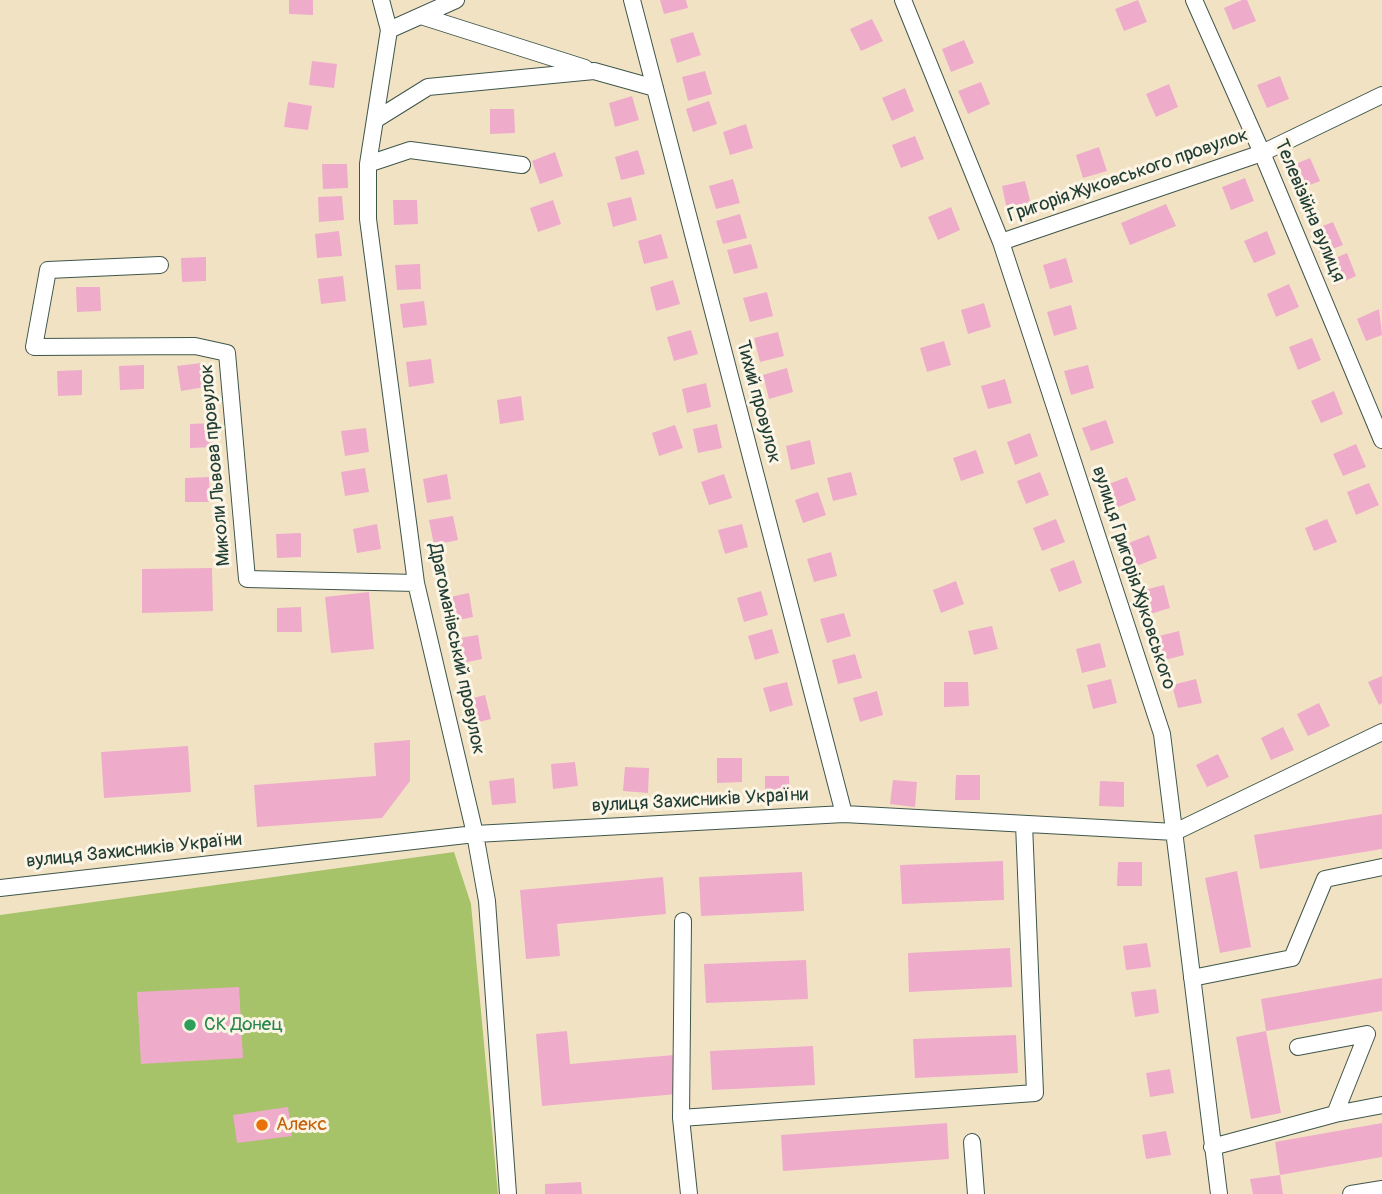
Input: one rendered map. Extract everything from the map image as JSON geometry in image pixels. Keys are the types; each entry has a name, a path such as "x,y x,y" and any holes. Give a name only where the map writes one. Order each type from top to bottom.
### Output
{"street":[{"path":"381,0 389,30 456,0"},
{"name":"Тихий провулок","path":"632,0 844,814"},
{"name":"вулиця Григорія Жуковського","path":"903,0 1001,242 1162,734 1219,1194"},
{"name":"Телевізійна вулиця","path":"1194,0 1262,153 1382,440"},
{"path":"421,16 655,88"},
{"name":"Драгоманівський провулок","path":"389,30 368,164 368,219 416,583 475,834 486,901 508,1194"},
{"path":"375,120 428,86 594,71"},
{"name":"Григорія Жуковського провулок","path":"1001,242 1262,153 1382,95"},
{"path":"368,164 410,149 522,165"},
{"name":"Миколи Львова провулок","path":"160,265 48,270 34,347 195,346 228,353 247,579 416,583"},
{"name":"вулиця Захисників України","path":"0,888 475,834 844,814 1175,832 1382,732"},
{"path":"681,1118 1035,1093 1024,824"},
{"path":"1192,978 1292,958 1325,879 1382,867"},
{"path":"683,921 681,1118 689,1194"},
{"path":"1335,1114 1374,1032"},
{"path":"1298,1047 1374,1032"},
{"path":"1212,1147 1335,1114 1382,1105"},
{"path":"972,1142 976,1194"},
{"path":"1351,1194 1382,1189"}],"green space":[{"path":"454,852 471,904 498,1194 0,1194 0,915"}],"building":[{"path":"289,0 313,0 313,15 289,14"},
{"path":"660,0 686,0 688,8 664,14"},
{"path":"1138,0 1147,22 1124,31 1115,9"},
{"path":"1247,0 1256,21 1233,30 1224,8"},
{"path":"872,19 883,41 861,51 850,29"},
{"path":"693,32 701,55 677,63 670,39"},
{"path":"964,40 974,63 951,72 942,49"},
{"path":"312,61 337,64 334,88 309,85"},
{"path":"705,71 712,94 688,101 682,77"},
{"path":"1280,76 1289,99 1267,108 1257,85"},
{"path":"981,82 990,104 968,114 958,91"},
{"path":"1169,84 1178,107 1156,117 1146,94"},
{"path":"905,88 914,111 892,121 882,98"},
{"path":"632,96 639,120 615,127 609,103"},
{"path":"709,101 717,124 693,132 686,109"},
{"path":"288,102 312,106 308,130 284,127"},
{"path":"490,109 514,109 515,133 490,134"},
{"path":"746,124 753,148 730,155 723,132"},
{"path":"915,136 924,159 901,168 892,145"},
{"path":"1099,147 1107,171 1083,178 1076,155"},
{"path":"638,150 645,174 621,180 615,157"},
{"path":"555,152 563,176 540,184 532,161"},
{"path":"1310,158 1320,181 1297,190 1288,167"},
{"path":"322,164 347,164 348,188 323,189"},
{"path":"1245,178 1254,201 1231,210 1222,187"},
{"path":"733,179 740,203 716,209 709,186"},
{"path":"1025,181 1031,204 1007,210 1002,186"},
{"path":"342,196 344,220 319,222 318,197"},
{"path":"631,197 637,220 613,227 607,203"},
{"path":"393,200 417,200 418,224 394,225"},
{"path":"553,200 561,224 538,232 530,208"},
{"path":"1166,204 1176,226 1130,245 1121,223"},
{"path":"951,207 960,230 938,240 928,217"},
{"path":"740,214 747,238 723,244 716,221"},
{"path":"1333,222 1343,245 1320,254 1310,231"},
{"path":"339,231 342,256 317,258 315,234"},
{"path":"1267,231 1276,254 1254,263 1244,241"},
{"path":"661,234 668,258 644,264 638,241"},
{"path":"751,244 758,268 734,274 727,250"},
{"path":"1347,253 1356,276 1334,286 1324,263"},
{"path":"206,257 206,281 182,282 181,258"},
{"path":"1066,258 1073,282 1050,289 1043,265"},
{"path":"420,264 421,289 397,290 395,265"},
{"path":"343,276 346,301 321,304 318,279"},
{"path":"673,280 680,304 656,311 650,287"},
{"path":"1289,284 1299,307 1276,317 1267,294"},
{"path":"76,287 100,287 101,311 77,312"},
{"path":"767,292 773,316 750,322 743,298"},
{"path":"424,301 427,325 403,328 400,304"},
{"path":"984,303 991,327 968,334 961,310"},
{"path":"1071,305 1077,329 1054,336 1047,312"},
{"path":"1379,309 1382,335 1366,341 1357,319"},
{"path":"691,330 698,354 674,361 667,337"},
{"path":"778,332 784,356 760,362 754,338"},
{"path":"1312,338 1321,360 1298,370 1289,347"},
{"path":"944,341 951,365 927,372 920,348"},
{"path":"431,359 434,383 409,387 406,362"},
{"path":"201,363 205,387 181,391 177,366"},
{"path":"144,365 144,389 120,390 119,366"},
{"path":"1088,365 1094,388 1071,395 1064,371"},
{"path":"787,368 793,392 769,399 763,375"},
{"path":"82,370 82,395 58,396 57,371"},
{"path":"1005,379 1012,403 988,409 981,386"},
{"path":"706,383 711,407 687,413 682,389"},
{"path":"1334,391 1343,414 1321,423 1311,401"},
{"path":"521,396 524,420 500,424 497,400"},
{"path":"1106,420 1114,443 1091,451 1082,428"},
{"path":"214,423 215,447 190,448 190,424"},
{"path":"717,424 722,448 698,453 693,429"},
{"path":"675,425 683,448 659,456 652,433"},
{"path":"366,428 369,452 345,456 341,431"},
{"path":"1030,433 1038,456 1015,465 1007,442"},
{"path":"810,440 815,464 791,470 786,446"},
{"path":"1356,444 1366,467 1343,476 1333,454"},
{"path":"976,450 984,473 961,481 953,458"},
{"path":"365,468 369,492 345,496 341,472"},
{"path":"851,472 857,495 833,501 827,478"},
{"path":"1040,472 1049,495 1026,504 1017,481"},
{"path":"447,474 451,499 427,503 423,479"},
{"path":"724,474 732,498 709,505 701,482"},
{"path":"209,477 210,502 185,502 185,478"},
{"path":"1127,477 1136,500 1113,509 1104,486"},
{"path":"1369,483 1379,505 1356,515 1347,492"},
{"path":"818,492 826,515 803,523 795,500"},
{"path":"453,516 458,540 434,545 429,520"},
{"path":"1056,519 1065,542 1042,551 1033,528"},
{"path":"1327,519 1337,542 1314,551 1305,528"},
{"path":"377,524 381,549 357,553 353,529"},
{"path":"742,524 748,547 725,554 718,530"},
{"path":"301,533 301,557 277,558 276,534"},
{"path":"1149,535 1157,558 1134,567 1126,544"},
{"path":"831,552 837,576 814,582 807,559"},
{"path":"1074,560 1082,583 1059,592 1050,569"},
{"path":"212,568 213,611 142,613 142,569"},
{"path":"956,581 964,604 941,613 933,590"},
{"path":"1164,585 1170,608 1147,615 1140,591"},
{"path":"761,591 768,615 744,622 737,598"},
{"path":"369,592 374,649 331,653 325,597"},
{"path":"469,593 473,617 449,622 445,598"},
{"path":"301,607 302,632 277,632 277,608"},
{"path":"844,613 851,636 827,643 820,619"},
{"path":"992,626 998,649 974,655 968,631"},
{"path":"772,629 779,653 755,660 748,636"},
{"path":"1179,631 1184,655 1161,661 1155,637"},
{"path":"478,635 482,659 458,664 453,639"},
{"path":"1100,643 1106,667 1082,673 1076,649"},
{"path":"855,654 862,678 838,684 832,660"},
{"path":"1382,676 1382,703 1379,705 1368,682"},
{"path":"1111,679 1117,703 1093,709 1087,685"},
{"path":"1196,679 1202,703 1178,708 1172,685"},
{"path":"787,682 793,705 770,712 763,688"},
{"path":"944,682 968,682 969,706 944,707"},
{"path":"877,691 883,715 860,722 853,698"},
{"path":"485,695 491,719 467,725 461,701"},
{"path":"1319,703 1330,726 1308,736 1297,714"},
{"path":"1283,727 1294,750 1271,760 1261,738"},
{"path":"410,740 410,781 382,818 257,827 254,785 376,776 374,743"},
{"path":"188,746 191,792 104,798 101,752"},
{"path":"1218,754 1229,777 1207,787 1196,765"},
{"path":"717,758 742,758 742,782 717,783"},
{"path":"575,762 578,786 553,789 551,764"},
{"path":"625,767 649,768 648,793 623,791"},
{"path":"956,775 980,775 980,800 955,800"},
{"path":"765,776 789,776 790,800 765,801"},
{"path":"514,778 516,803 492,805 489,781"},
{"path":"893,780 917,782 915,807 890,804"},
{"path":"1100,781 1124,782 1124,807 1099,806"},
{"path":"1382,814 1382,849 1260,869 1254,835"},
{"path":"1003,861 1004,900 902,904 900,865"},
{"path":"1118,862 1142,862 1142,886 1117,886"},
{"path":"1237,871 1251,947 1220,953 1205,878"},
{"path":"802,872 804,911 701,916 699,877"},
{"path":"663,877 666,914 557,924 560,956 526,959 520,890"},
{"path":"1147,943 1151,967 1126,970 1123,946"},
{"path":"1010,948 1012,987 909,992 908,953"},
{"path":"806,960 808,999 706,1003 704,964"},
{"path":"1382,978 1382,1011 1266,1031 1261,999"},
{"name":"СК Донец","path":"239,987 243,1058 141,1064 137,992"},
{"path":"1156,989 1159,1013 1135,1017 1131,992"},
{"path":"567,1031 570,1064 674,1055 677,1094 542,1106 536,1034"},
{"path":"1266,1031 1281,1113 1251,1119 1236,1037"},
{"path":"1016,1035 1018,1073 915,1078 913,1039"},
{"path":"813,1046 815,1085 712,1090 710,1051"},
{"path":"1170,1069 1174,1093 1150,1097 1146,1073"},
{"name":"Алекс","path":"288,1107 292,1136 237,1143 233,1115"},
{"path":"947,1123 949,1159 783,1171 781,1135"},
{"path":"1382,1123 1382,1157 1280,1175 1275,1142"},
{"path":"1166,1131 1171,1155 1146,1159 1142,1135"},
{"path":"1280,1175 1283,1194 1253,1194 1250,1179"},
{"path":"581,1182 582,1194 545,1194 545,1184"}],"place":[{"name":"СК Донец","path":"190,1025"},
{"name":"Алекс","path":"262,1125"}]}
